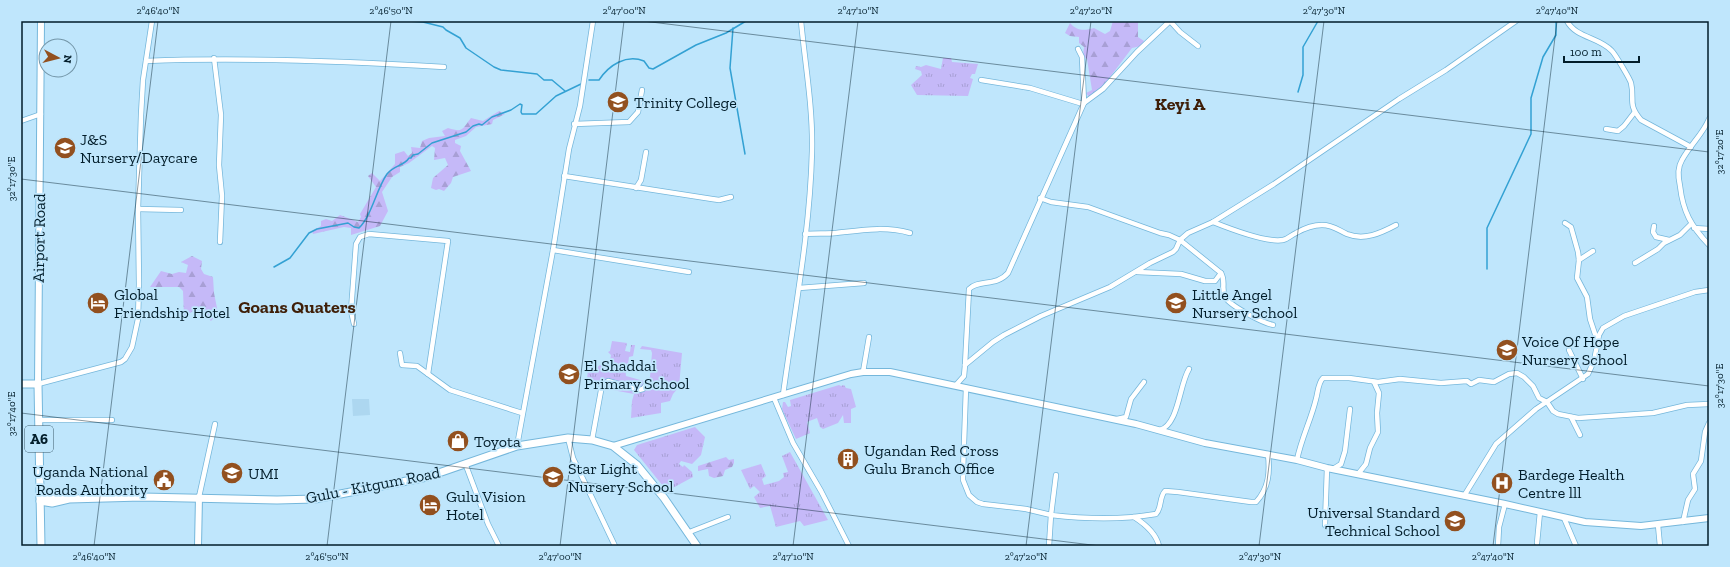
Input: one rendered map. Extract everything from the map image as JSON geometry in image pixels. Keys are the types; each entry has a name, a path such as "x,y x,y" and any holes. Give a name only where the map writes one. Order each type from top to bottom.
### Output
{"main road":[{"path":"21,384 38,384"},
{"name":"A6","path":"38,384 41,546"},
{"name":"Gulu - Kitgum Road","path":"40,499 199,497 277,500 314,499 427,477 517,446 568,438 592,440 613,446 637,465 653,483 697,546"},
{"path":"40,486 54,500 40,512"}],"street":[{"name":"Airport Road","path":"38,384 41,21"},
{"path":"38,384 120,362 130,354 132,348 138,319 138,209 142,90 152,21"},
{"path":"517,446 553,250 564,176 574,124 580,106 592,21"},
{"path":"783,395 799,288 811,183 812,149 809,91 801,21"},
{"path":"1084,103 1103,89 1137,52 1170,21 1180,32 1198,46"},
{"path":"965,365 1004,335 1041,316 1110,287 1150,263 1173,252 1180,240 1188,233 1213,222 1280,180 1399,99 1446,70 1516,21"},
{"path":"1567,21 1573,30 1605,45 1615,56 1631,83 1634,113 1640,120 1691,147"},
{"path":"956,385 964,376 969,289 974,286 1001,280 1008,273 1040,198 1083,109 1082,57 1078,50"},
{"path":"146,61 214,58 357,62 444,67"},
{"path":"214,58 221,115 219,165 222,196 220,242"},
{"path":"981,80 1030,88 1084,103"},
{"path":"574,124 629,122 638,112 642,90"},
{"path":"1606,129 1618,131 1634,113"},
{"path":"21,121 41,114"},
{"path":"1709,119 1682,160 1678,172 1681,199 1685,212 1691,224 1709,245"},
{"path":"636,188 641,180 646,152"},
{"path":"564,176 719,200 731,197"},
{"path":"1040,198 1051,202 1088,207 1180,240 1221,272 1224,280 1226,298 1256,319 1273,325"},
{"path":"138,209 181,210"},
{"path":"1213,222 1256,237 1282,240 1318,225 1332,226 1346,234 1361,237 1382,233 1396,225"},
{"path":"1565,224 1571,227 1579,260 1577,278 1587,297 1590,319 1598,341"},
{"path":"1635,263 1669,240 1680,235 1691,224"},
{"path":"1654,226 1653,232 1656,237 1669,240"},
{"path":"805,234 834,233 878,228 910,233"},
{"path":"1694,228 1709,229"},
{"path":"354,324 351,311 356,244 360,237 369,234 448,241 428,374"},
{"path":"553,250 689,272"},
{"path":"1579,260 1594,251"},
{"path":"1136,272 1182,274 1208,282 1217,280 1221,272"},
{"path":"799,288 864,283"},
{"path":"1464,496 1496,444 1536,409 1583,379 1592,369 1598,341 1603,328 1624,316 1695,292 1709,290"},
{"path":"863,372 869,337"},
{"path":"1569,350 1583,379"},
{"path":"400,353 402,365 417,366 450,390 522,413"},
{"path":"1158,431 1166,428 1170,423 1183,390 1183,381 1189,369"},
{"path":"613,446 863,372 890,372 1114,420 1205,443 1298,460 1585,522 1641,526 1709,518"},
{"path":"1298,460 1299,448 1313,410 1321,379 1349,378 1374,382 1400,379 1441,383 1467,381 1471,384 1479,380 1494,382 1509,374 1517,373 1521,374 1540,399 1547,402 1553,411 1570,417 1588,418 1611,415 1653,413 1687,405 1709,404"},
{"path":"592,440 602,385 608,381 639,390 643,389 648,382"},
{"path":"1114,420 1126,417 1131,399 1144,382"},
{"path":"1358,474 1366,464 1370,448 1378,432 1377,413 1380,393 1374,382"},
{"path":"966,388 963,480 969,495 977,502 983,504 1080,518 1134,518 1156,514 1160,510 1165,491 1256,502 1268,482 1270,469 1268,454"},
{"path":"774,398 793,443 821,491 849,546"},
{"path":"1330,468 1341,464 1346,451 1350,409"},
{"path":"1570,417 1580,435"},
{"path":"39,420 112,420"},
{"path":"1683,522 1688,500 1694,492 1694,474 1701,461 1705,432 1709,423"},
{"path":"198,546 199,497 214,424"},
{"path":"568,438 573,458 614,546"},
{"path":"465,463 488,524 499,546"},
{"path":"1325,524 1330,468"},
{"path":"1049,546 1056,475"},
{"path":"1498,546 1499,527 1505,504"},
{"path":"1537,542 1540,512"},
{"path":"687,533 728,517"},
{"path":"1134,518 1147,527 1158,542 1159,546"},
{"path":"1564,518 1576,546"},
{"path":"1658,525 1660,546"}],"shaded area":[{"path":"352,399 369,399 370,415 353,416"}],"green space":[{"path":"1113,21 1138,22 1138,37 1144,41 1141,46 1132,48 1104,85 1089,97 1086,93 1092,90 1087,59 1083,56 1084,47 1079,43 1079,37 1070,36 1065,33 1070,23 1078,29 1087,30 1094,28 1105,34 1110,31"},
{"path":"943,58 951,58 952,62 978,64 975,74 972,74 970,78 973,79 968,96 917,95 911,85 922,75 921,71 915,69 916,66 921,67 926,65 941,69"},
{"path":"499,111 505,114 493,120 492,124 476,127 466,136 455,140 455,143 461,146 460,151 471,171 453,177 451,183 444,191 431,188 433,178 448,165 445,158 434,160 435,148 432,146 409,163 400,167 400,172 392,177 382,192 388,211 380,226 351,235 351,228 344,227 313,234 312,231 321,226 321,221 326,219 332,221 340,215 358,222 361,217 360,214 376,187 368,176 372,173 380,181 395,164 395,154 404,151 408,156 412,153 411,147 420,148 422,141 429,138 445,136 442,131 448,128 460,130 471,118 483,121"},
{"path":"192,256 202,261 201,269 204,274 213,277 214,293 218,313 211,321 203,313 193,311 184,317 183,291 179,287 150,287 161,271 172,274 179,272 186,273 188,265 181,262"},
{"path":"612,341 627,343 625,351 630,352 631,345 635,345 633,356 629,357 628,364 625,366 626,376 644,381 650,377 652,353 651,350 640,349 642,346 682,353 679,387 673,394 670,401 661,403 661,413 631,418 634,394 607,389 607,386 594,385 594,381 587,379 588,370 594,370 600,365 609,366 611,355 608,352 610,351"},
{"path":"839,385 844,385 846,388 851,389 856,407 851,409 851,423 844,423 843,415 838,423 823,429 820,427 817,418 807,422 810,433 796,439 782,409 783,402 785,402 788,407 791,406 790,400"},
{"path":"695,427 705,437 701,455 692,464 681,461 679,464 683,467 684,465 692,472 693,477 667,491 634,450 637,445"},
{"path":"790,452 828,520 804,526 800,521 776,527 770,506 760,508 754,497 760,492 754,486 750,489 741,470 761,464 766,476 762,479 764,485 779,481 784,477 783,473 788,472 782,456"},
{"path":"726,457 729,460 734,459 734,463 732,467 725,470 723,476 714,478 709,476 708,469 698,471 698,466"}],"waterway":[{"path":"408,21 423,22 443,27 460,38 466,48 494,67 501,70 537,74 544,80 552,80 565,91"},
{"path":"589,80 599,80 608,70 618,62 624,60 637,59 644,61 649,68 653,69 696,45 726,33 746,21"},
{"path":"1298,92 1303,75 1303,47 1318,21"},
{"path":"1487,269 1487,228 1531,134 1531,98 1543,57 1556,35 1556,21"},
{"path":"733,28 730,68 745,154"},
{"path":"274,267 290,258 309,233 317,229 348,223 359,228 371,209 387,174 432,143 466,132 473,126 479,124 482,125 492,117 511,110 520,104 522,105 522,114 536,114 556,96 581,84"}],"place":[{"name":"Trinity College","path":"618,102"},
{"name":"J&S Nursery/Daycare","path":"65,148"},
{"name":"Global Friendship Hotel","path":"98,303"},
{"name":"Little Angel Nursery School","path":"1176,303"},
{"name":"Voice Of Hope Nursery School","path":"1507,350"},
{"name":"El Shaddai Primary School","path":"569,374"},
{"name":"Toyota","path":"458,441"},
{"name":"Ugandan Red Cross Gulu Branch Office","path":"848,459"},
{"name":"UMI","path":"232,473"},
{"name":"Star Light Nursery School","path":"553,477"},
{"name":"Uganda National Roads Authority","path":"164,480"},
{"name":"Bardege Health Centre lll","path":"1502,483"},
{"name":"Gulu Vision Hotel","path":"430,505"},
{"name":"Universal Standard Technical School","path":"1455,521"}],"district":[{"name":"Keyi A","path":"1180,104"},
{"name":"Goans Quaters","path":"297,307"}]}
